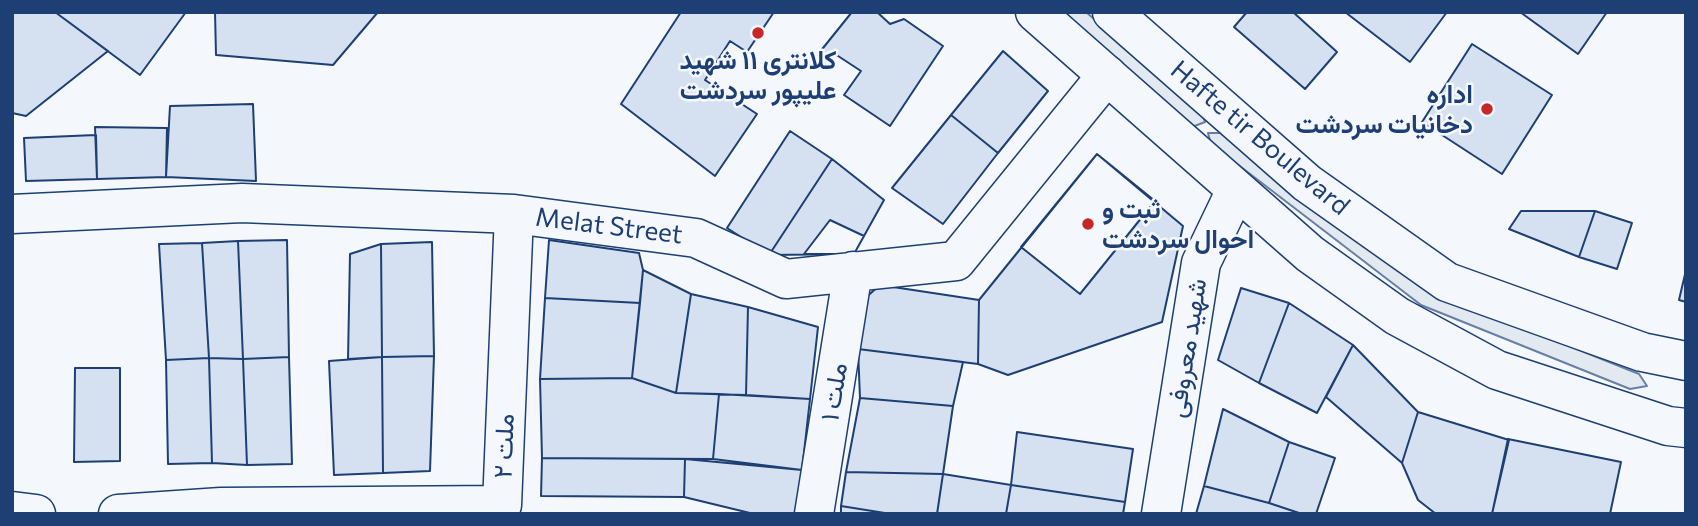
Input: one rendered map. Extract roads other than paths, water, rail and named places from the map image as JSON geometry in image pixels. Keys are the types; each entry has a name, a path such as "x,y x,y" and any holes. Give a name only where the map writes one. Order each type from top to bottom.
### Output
{"street":[{"name":"Hafte tir Boulevard","path":"1035,12 1310,254 1396,316 1497,370 1668,426 1686,428"},
{"name":"Hafte tir Boulevard","path":"1112,12 1307,183 1447,282 1642,352 1686,361"},
{"name":"Melat Street","path":"12,214 242,203 514,214 696,238 786,279 956,261 1108,75"},
{"name":"شهید معروفی","path":"1161,514 1201,263 1236,190"},
{"name":"ملت ۲","path":"118,514 221,507 502,505 514,214"},
{"name":"ملت ۱","path":"814,514 853,271"},
{"path":"12,511 36,514"}],"place":[{"name":"کلانتری ۱۱ شهید علیپور سردشت","path":"758,33"},
{"name":"اداره دخانیات سردشت","path":"1487,109"},
{"name":"ثبت و احوال سردشت","path":"1088,224"}]}
